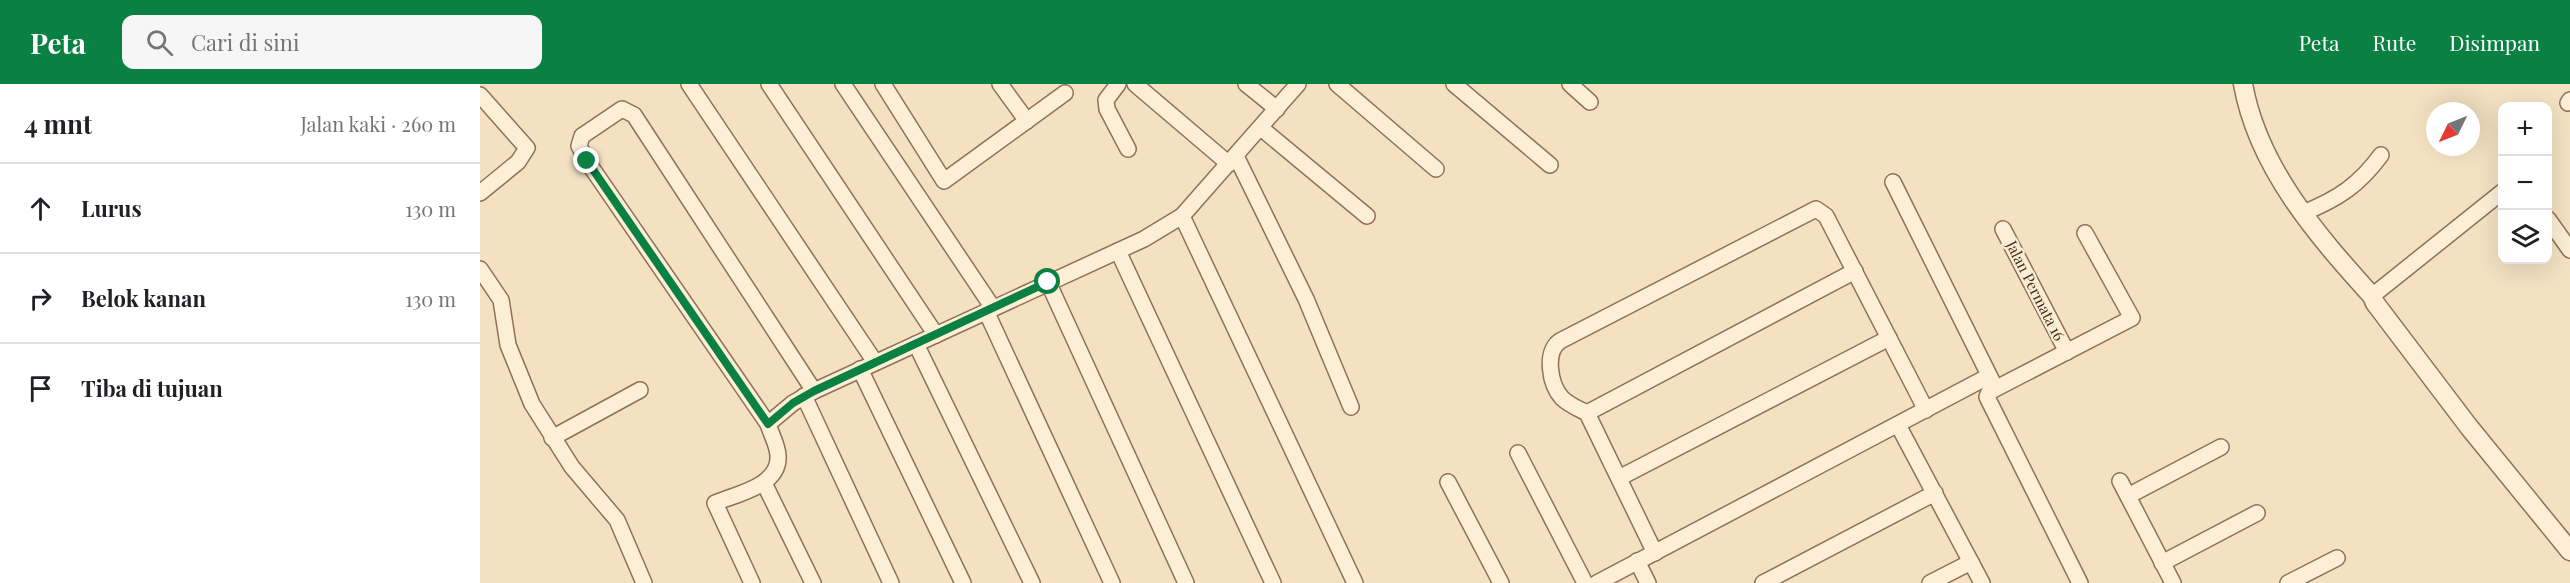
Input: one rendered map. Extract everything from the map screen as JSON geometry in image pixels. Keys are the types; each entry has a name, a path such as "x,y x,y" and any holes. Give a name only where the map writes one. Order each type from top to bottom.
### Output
{"street":[{"path":"689,84 875,362"},
{"path":"769,84 936,334"},
{"path":"843,84 990,310 1112,583"},
{"path":"883,84 944,181 1065,93"},
{"path":"1000,84 1027,121"},
{"path":"1118,84 1106,100 1107,109 1128,149"},
{"path":"1135,84 1232,160 1306,299 1351,407"},
{"path":"1246,84 1277,109"},
{"path":"768,424 809,393 1144,239 1182,216 1298,84"},
{"path":"1337,84 1436,169"},
{"path":"1454,84 1550,165"},
{"path":"1570,84 1590,102"},
{"path":"2243,84 2264,149 2303,213 2322,239 2372,296 2438,387 2567,542"},
{"path":"480,94 527,148 518,162 480,193"},
{"path":"752,583 715,503 764,483 774,472 778,456 768,424 587,161 579,146 582,136 622,109 634,115 809,393 891,583"},
{"path":"1261,128 1367,216"},
{"path":"2303,213 2347,191 2366,175 2381,155"},
{"path":"1893,182 1992,382 1987,397 2080,583"},
{"path":"2372,296 2498,195"},
{"path":"1655,552 1587,413 1569,404 1560,396 1554,385 1551,354 1554,345 1560,341 1816,209 1826,216 1926,410"},
{"path":"1182,216 1355,583"},
{"path":"2552,226 2570,250"},
{"name":"Jalan Permata 16","path":"2003,229 2067,352"},
{"path":"1597,583 1926,410 2067,352 2132,318 2085,233"},
{"path":"1118,250 1273,583"},
{"path":"480,269 498,292 508,345 532,404 552,438 584,483 617,520 644,583"},
{"path":"1587,413 1855,271"},
{"path":"1048,282 1186,583"},
{"path":"1618,478 1889,338"},
{"path":"916,344 1032,583"},
{"path":"860,369 963,583"},
{"path":"552,438 640,390"},
{"path":"1898,425 1982,583"},
{"path":"2128,496 2222,447"},
{"path":"1518,453 1585,583"},
{"path":"2120,481 2173,583"},
{"path":"1449,482 1501,583"},
{"path":"764,483 813,583"},
{"path":"1763,583 1935,493"},
{"path":"2162,563 2257,513"},
{"path":"2288,583 2337,558"},
{"path":"1637,561 1648,583"},
{"path":"1930,583 1971,562"}],"route":[{"path":"587,161 768,424 793,403 814,391 1048,282"}]}
